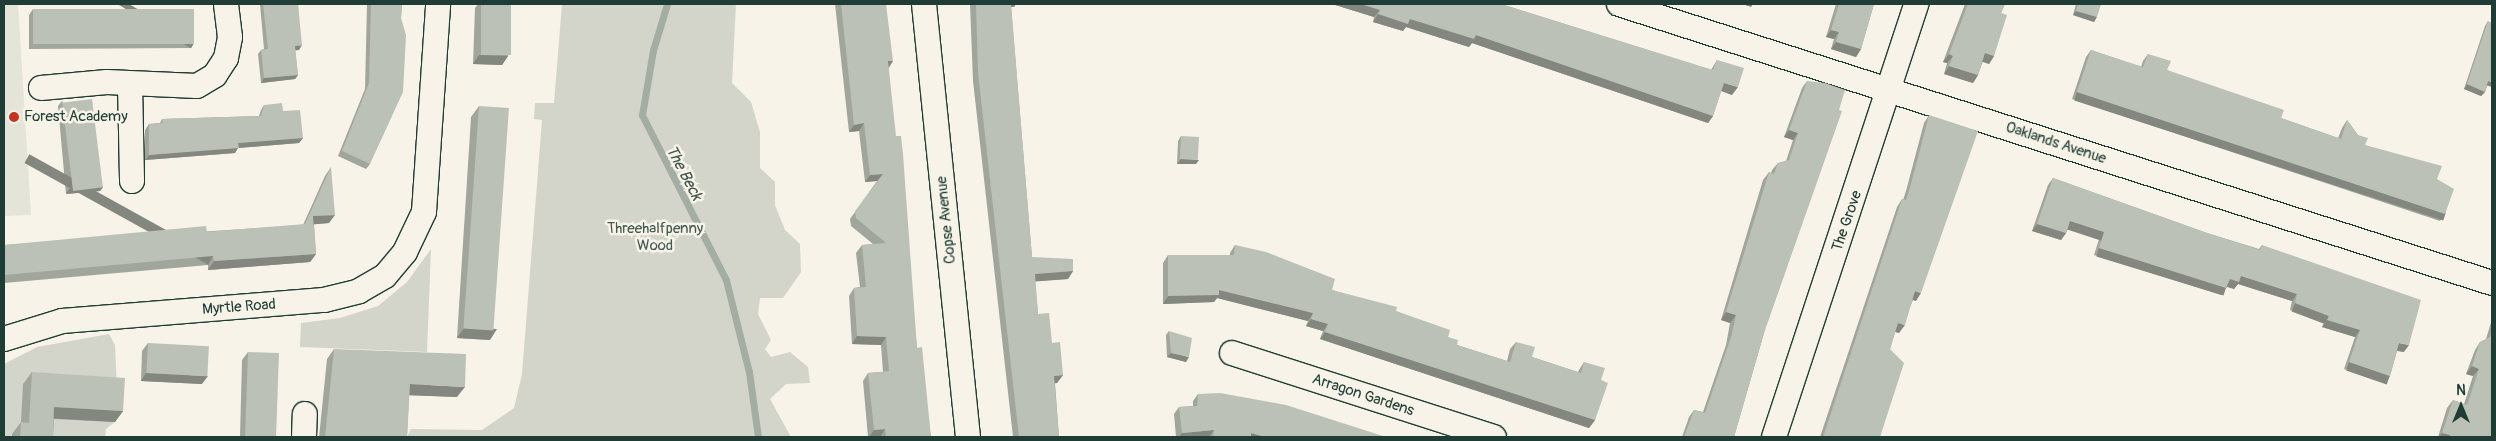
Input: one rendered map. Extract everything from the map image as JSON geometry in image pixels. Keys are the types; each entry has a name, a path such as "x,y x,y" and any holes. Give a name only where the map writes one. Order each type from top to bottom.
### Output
{"street":[{"path":"41,88 130,84 185,88 215,75 229,47 226,4"},
{"name":"Myrtle Road","path":"4,339 62,321 305,302 359,291 395,265 414,237 426,200 438,4"},
{"name":"Copse Avenue","path":"924,4 968,437"},
{"name":"Oaklands Avenue","path":"1619,4 2492,283"},
{"name":"The Grove","path":"1774,437 1890,90 1916,4"},
{"path":"130,84 132,181"},
{"name":"Arragon Gardens","path":"1232,354 1494,437"}],"shaded area":[{"name":"Forest Academy","path":"4,4 18,4 31,215 4,216"}],"green space":[{"name":"Threehalfpenny Wood","path":"562,4 736,4 732,83 751,102 760,132 760,168 775,182 775,205 785,230 800,244 801,272 783,298 760,298 758,314 771,340 765,349 771,357 790,352 808,367 810,383 786,384 770,399 791,437 407,437 411,429 482,430 514,408 522,374 542,120 534,119 535,103 554,103"},
{"path":"431,249 427,352 300,347 301,323 340,318 378,306 407,282"},
{"path":"109,334 115,345 117,389 115,422 106,429 105,437 4,437 4,364 37,347"}],"building":[{"path":"263,4 298,4 302,45 295,46 298,75 264,78 261,50 268,49"},
{"path":"371,4 402,4 401,18 406,35 403,92 370,164 342,151 369,83"},
{"path":"481,4 511,4 511,55 481,55"},
{"path":"841,4 886,4 893,61 888,61 896,136 901,136 903,154 917,348 922,347 931,437 886,437 885,429 874,430 868,373 889,371 886,337 857,336 854,288 866,287 862,245 886,243 856,218 855,211 883,174 870,175 864,123 854,125"},
{"path":"976,4 1011,4 1032,257 1073,259 1073,271 1035,274 1038,314 1049,313 1052,343 1060,342 1063,375 1054,376 1059,437 1019,437 978,73"},
{"path":"1361,4 1501,4 1713,70 1717,60 1744,68 1738,87 1724,83 1713,116 1476,35 1474,39 1410,19 1408,24 1378,14 1380,10"},
{"path":"1839,4 1874,4 1861,49 1836,42 1839,32 1831,30"},
{"path":"1968,4 2005,4 2001,13 2007,15 1994,56 1985,53 1978,75 1949,66 1953,56 1949,54"},
{"path":"2078,4 2101,4 2097,17 2076,11"},
{"path":"33,9 194,9 194,44 33,44"},
{"path":"2488,21 2492,23 2492,82 2488,81 2485,92 2467,84"},
{"path":"2091,50 2143,67 2148,54 2171,61 2167,70 2284,110 2281,118 2341,139 2347,120 2358,135 2368,138 2365,145 2442,166 2437,179 2454,189 2445,214 2077,92"},
{"path":"1807,81 1825,83 1845,90 1839,110 1842,111 1764,333 1734,437 1684,437 1694,410 1705,413 1731,337 1736,315 1726,312 1769,172 1774,174 1778,163 1789,160 1798,133 1789,130"},
{"path":"92,99 103,187 73,191 62,103"},
{"path":"282,103 283,111 300,110 303,138 238,143 239,148 149,155 149,124 163,123 162,119 261,116 264,105"},
{"path":"479,106 509,108 493,331 463,328"},
{"path":"1929,115 1978,131 1921,293 1915,291 1905,325 1898,323 1890,349 1904,363 1880,437 1823,437 1902,199 1906,200"},
{"path":"1181,136 1199,137 1198,160 1180,159"},
{"path":"331,167 335,215 313,216 316,254 214,261 213,256 4,275 4,245 206,226 207,232 305,224"},
{"path":"2053,178 2207,233 2260,250 2262,245 2421,300 2409,345 2399,343 2390,376 2349,362 2360,330 2327,320 2329,316 2295,303 2297,294 2241,276 2239,282 2230,279 2226,288 2099,248 2104,232 2070,221 2066,233 2037,224"},
{"path":"1235,245 1266,252 1335,279 1332,290 1397,307 1396,311 1450,330 1448,337 1458,340 1457,345 1510,362 1516,342 1535,347 1532,357 1581,373 1584,362 1605,368 1601,380 1608,383 1595,420 1325,332 1328,324 1311,319 1313,313 1219,290 1219,295 1168,296 1168,255 1234,255"},
{"path":"2492,328 2492,437 2450,437 2450,435 2442,433 2453,400 2467,405 2479,369 2472,366 2480,342 2490,337"},
{"path":"1169,331 1192,338 1189,357 1171,353"},
{"path":"148,343 209,346 207,376 146,373"},
{"path":"334,349 466,354 465,387 410,384 407,437 325,437"},
{"path":"248,352 279,353 276,437 245,437"},
{"path":"32,372 125,378 123,411 54,407 53,437 20,437 21,422 29,423"},
{"path":"1220,393 1286,405 1386,437 1265,437 1251,433 1251,437 1213,437 1214,430 1182,433 1179,407 1197,406 1198,394"}],"waterway":[{"name":"The Beck","path":"667,4 653,50 642,115 726,280 749,372 758,437"}],"place":[{"name":"Forest Academy","path":"14,117"}]}
